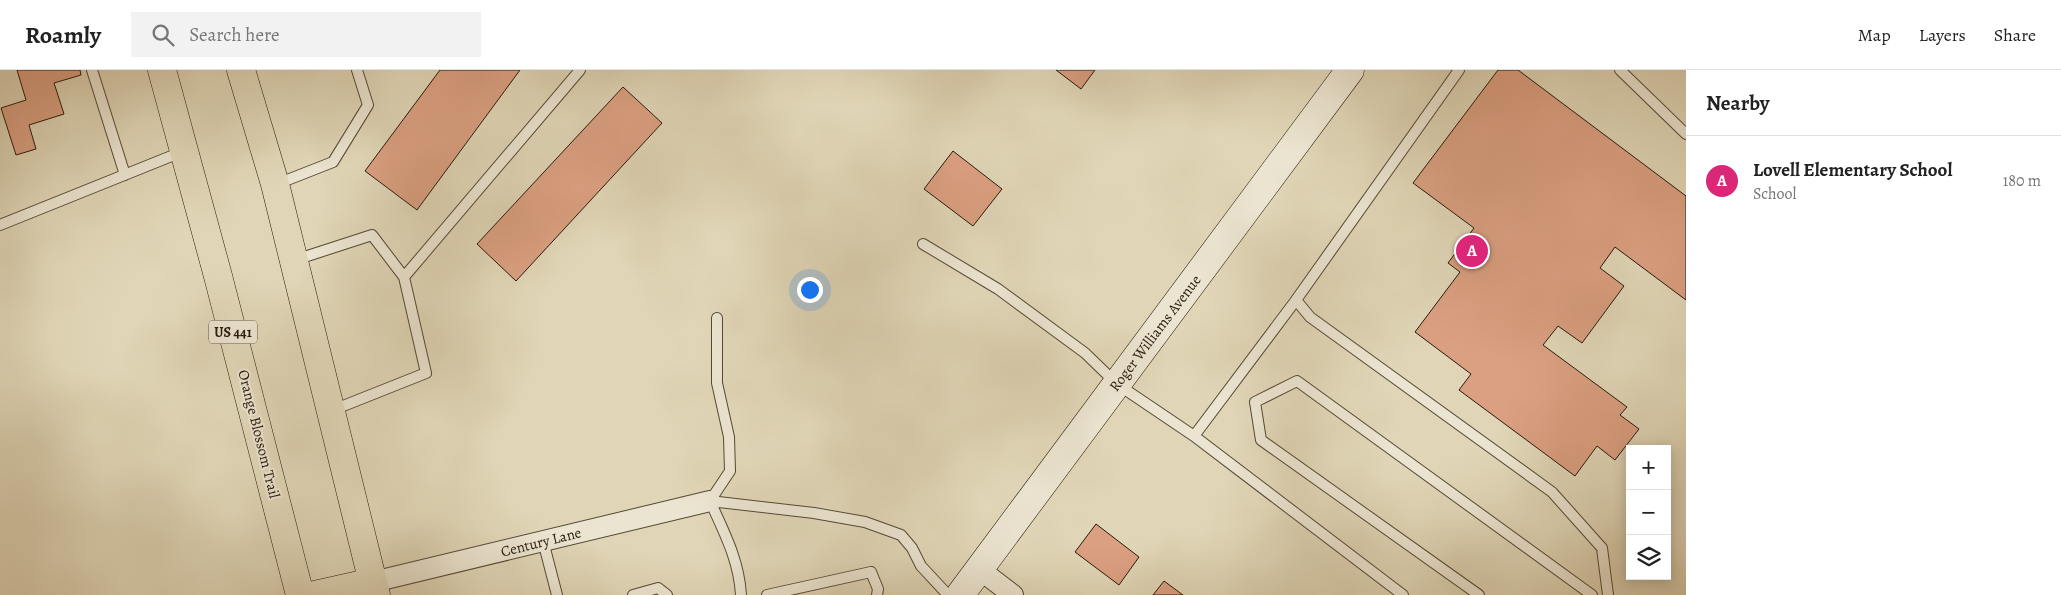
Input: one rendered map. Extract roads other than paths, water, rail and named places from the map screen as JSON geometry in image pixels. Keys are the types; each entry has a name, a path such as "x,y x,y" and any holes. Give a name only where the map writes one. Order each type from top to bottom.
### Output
{"main road":[{"name":"Orange Blossom Trail","path":"162,70 185,151 300,595"},
{"path":"241,70 275,184 332,410 374,588 315,595"}],"street":[{"name":"Roger Williams Avenue","path":"960,595 1346,71"},
{"name":"Century Lane","path":"374,588 543,541 710,501"},
{"path":"979,569 1013,595"}],"lane":[{"path":"92,70 125,175"},
{"path":"275,184 333,162 368,105 357,70"},
{"path":"404,277 580,70"},
{"path":"1194,436 1296,300 1459,70"},
{"path":"1620,70 1686,134"},
{"path":"0,225 185,151"},
{"path":"294,260 372,235 404,277 426,373 332,410"},
{"path":"923,244 998,289 1085,353 1117,384 1194,436 1403,595"},
{"path":"1296,300 1310,317 1552,492 1602,548 1608,595"},
{"path":"710,501 730,472 729,437 717,383 717,318"},
{"path":"1478,595 1261,440 1255,402 1297,381 1592,595"},
{"path":"710,501 733,550 740,577 741,595"},
{"path":"710,501 848,519 864,522 901,535 912,548 921,566 948,595"},
{"path":"543,541 557,595"},
{"path":"767,595 871,572 878,589 877,595"},
{"path":"633,595 658,588 667,595"}],"place":[{"name":"Lovell Elementary School","path":"1472,251"}]}
